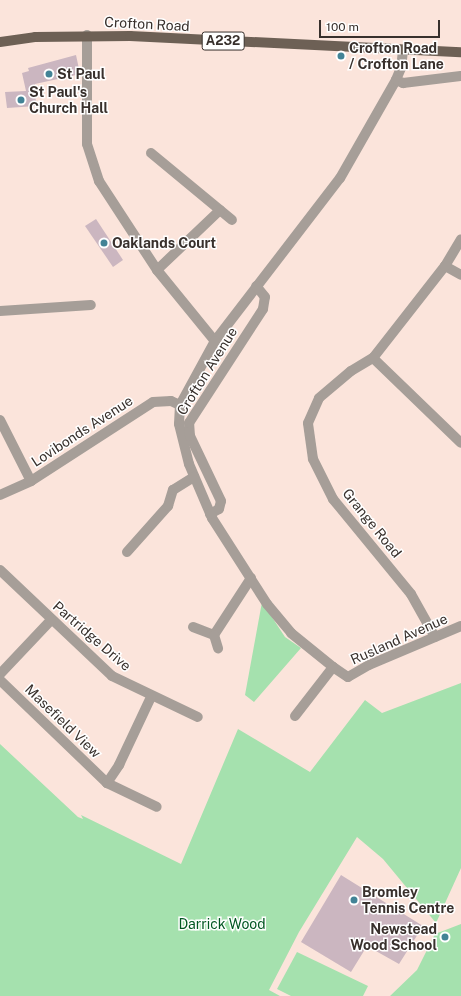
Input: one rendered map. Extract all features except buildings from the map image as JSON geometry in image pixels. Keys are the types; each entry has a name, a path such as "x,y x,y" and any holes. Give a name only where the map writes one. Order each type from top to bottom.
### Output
{"main road":[{"name":"Crofton Road","path":"0,42 36,37 87,35 461,52"}],"street":[{"path":"87,35 87,144 99,181 157,270 215,341"},
{"name":"Crofton Avenue","path":"348,677 333,667 291,633 251,578 210,514 194,477 179,424 180,405 215,341 340,178 402,68 403,50"},
{"path":"396,80 403,83 461,76"},
{"path":"151,153 232,220"},
{"path":"157,270 220,210"},
{"name":"Grange Road","path":"435,637 411,594 333,499 313,459 309,440 311,410 318,398 352,371 374,358 446,266 461,239"},
{"path":"446,266 461,275"},
{"name":"Crofton Avenue","path":"210,514 218,509 221,501 190,436 189,423 263,309 265,297 256,286"},
{"path":"0,311 91,305"},
{"path":"374,358 461,443"},
{"name":"Lovibonds Avenue","path":"0,496 31,481 152,402 171,401 180,405"},
{"path":"0,420 31,481"},
{"path":"127,552 168,506 173,490 194,477"},
{"name":"Partridge Drive","path":"0,570 51,620 112,676 151,697 198,717"},
{"path":"214,635 251,578"},
{"path":"0,674 51,620"},
{"name":"Rusland Avenue","path":"348,677 461,626"},
{"path":"193,627 214,635"},
{"path":"214,635 218,648"},
{"path":"295,716 333,667"},
{"name":"Masefield View","path":"0,680 107,783 157,807"},
{"path":"107,783 119,765 151,697"}],"green space":[{"path":"262,602 285,637 301,648 254,702 245,695"},
{"name":"Darrick Wood","path":"461,683 461,868 436,923 383,859 357,837 299,932 269,990 280,996 0,996 0,744 78,817 83,819 81,815 181,864 238,729 310,772 365,700 382,713"},
{"name":"Newstead Wood School","path":"461,924 461,996 390,996 417,970 435,934"},
{"path":"297,952 368,986 363,996 291,996 277,989"}],"place":[{"name":"Crofton Road / Crofton Lane","path":"341,56"},
{"name":"St Paul","path":"49,74"},
{"name":"St Paul's Church Hall","path":"21,100"},
{"name":"Oaklands Court","path":"104,243"},
{"name":"Bromley Tennis Centre","path":"354,900"},
{"name":"Newstead Wood School","path":"445,937"}]}
